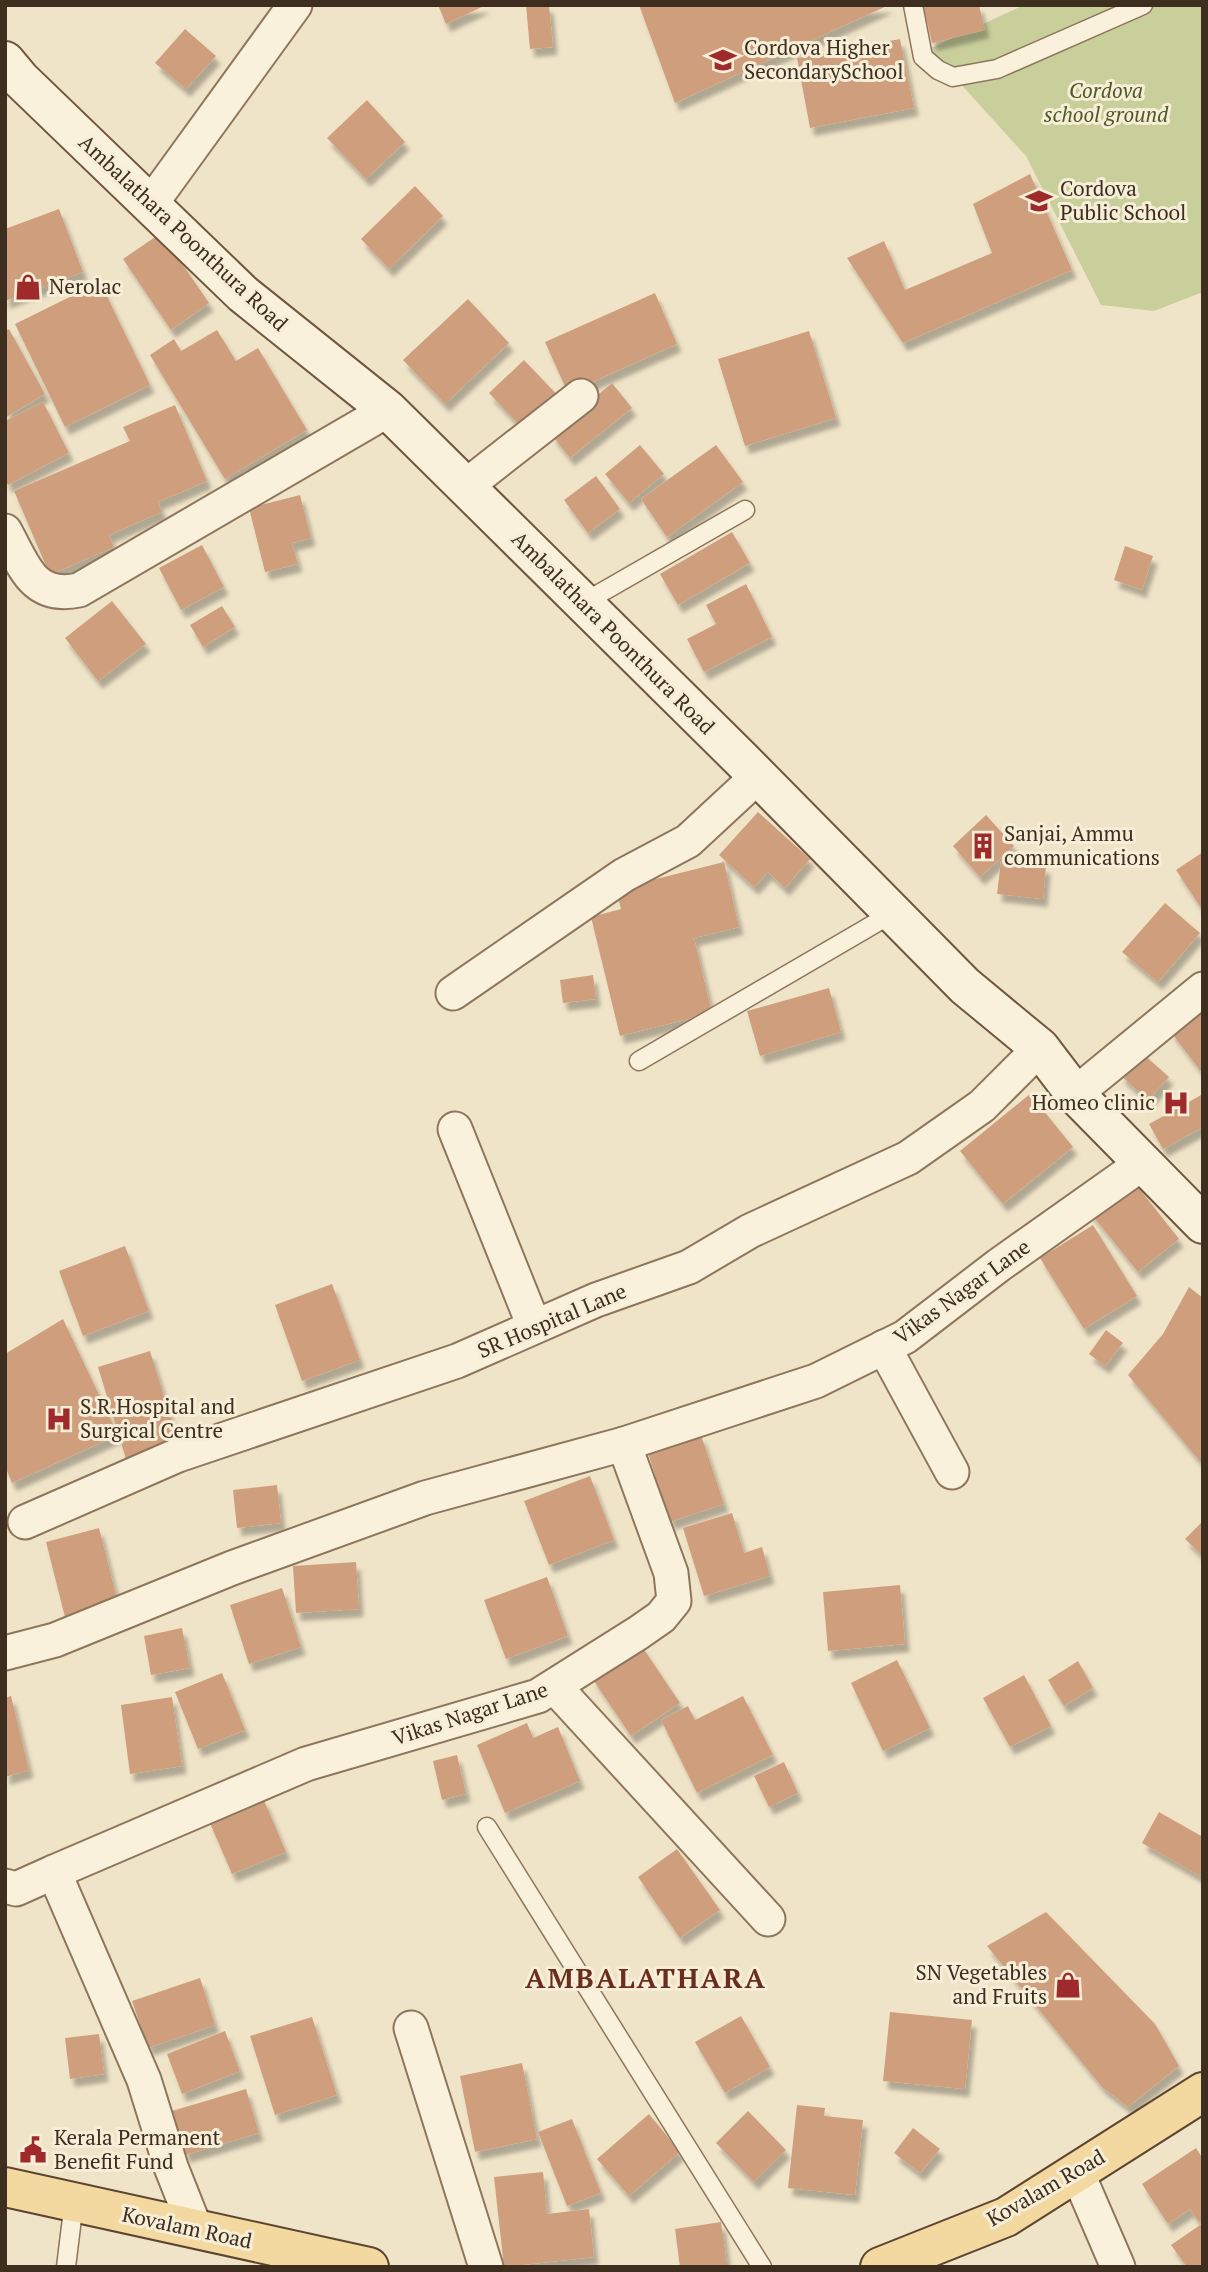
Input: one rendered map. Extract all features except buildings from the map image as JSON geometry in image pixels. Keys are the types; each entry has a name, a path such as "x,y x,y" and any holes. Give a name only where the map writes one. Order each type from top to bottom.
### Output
{"main road":[{"name":"Ambalathara Poonthura Road","path":"10,77 243,294 388,410 758,776 965,986 1040,1048 1075,1094 1203,1224"},
{"name":"Kovalam Road","path":"880,2267 1006,2217 1203,2092"},
{"name":"Kovalam Road","path":"5,2187 369,2267"}],"street":[{"path":"150,205 295,5"},
{"path":"466,486 580,396"},
{"path":"5,531 30,577 43,587 61,594 79,590 388,410"},
{"path":"453,993 624,875 688,841 758,776"},
{"path":"1075,1094 1203,989"},
{"name":"SR Hospital Lane","path":"25,1522 178,1455 457,1361 596,1300 689,1267 750,1231 908,1158 982,1106 1040,1048"},
{"path":"455,1129 534,1326"},
{"name":"Vikas Nagar Lane","path":"5,1885 16,1889 306,1764 538,1696 555,1687 599,1655 661,1617 674,1601 671,1573 624,1444 816,1381 905,1337 999,1265 1143,1163"},
{"path":"884,1347 953,1472"},
{"path":"5,1653 55,1640 232,1568 425,1498 624,1444"},
{"path":"555,1687 768,1919"},
{"path":"54,1872 144,2080 196,2230"},
{"path":"411,2028 486,2267"},
{"path":"1077,2172 1118,2267"}],"lane":[{"path":"913,5 923,57 938,70 953,77 997,69 1143,5"},
{"path":"583,603 746,510"},
{"path":"639,1061 893,913"},
{"path":"487,1827 762,2267"},
{"path":"66,2267 74,2202"}],"green space":[{"name":"Cordova school ground","path":"1024,5 1203,5 1203,292 1154,311 1101,305 1026,156 929,49"}],"place":[{"name":"Cordova Higher SecondarySchool","path":"723,60"},
{"name":"Cordova Public School","path":"1039,201"},
{"name":"Nerolac","path":"28,287"},
{"name":"Sanjai, Ammu communications","path":"983,846"},
{"name":"Homeo clinic","path":"1176,1103"},
{"name":"S.R.Hospital and Surgical Centre","path":"59,1419"},
{"name":"SN Vegetables and Fruits","path":"1068,1985"},
{"name":"Kerala Permanent Benefit Fund","path":"33,2150"}],"district":[{"name":"AMBALATHARA","path":"646,1978"}]}
